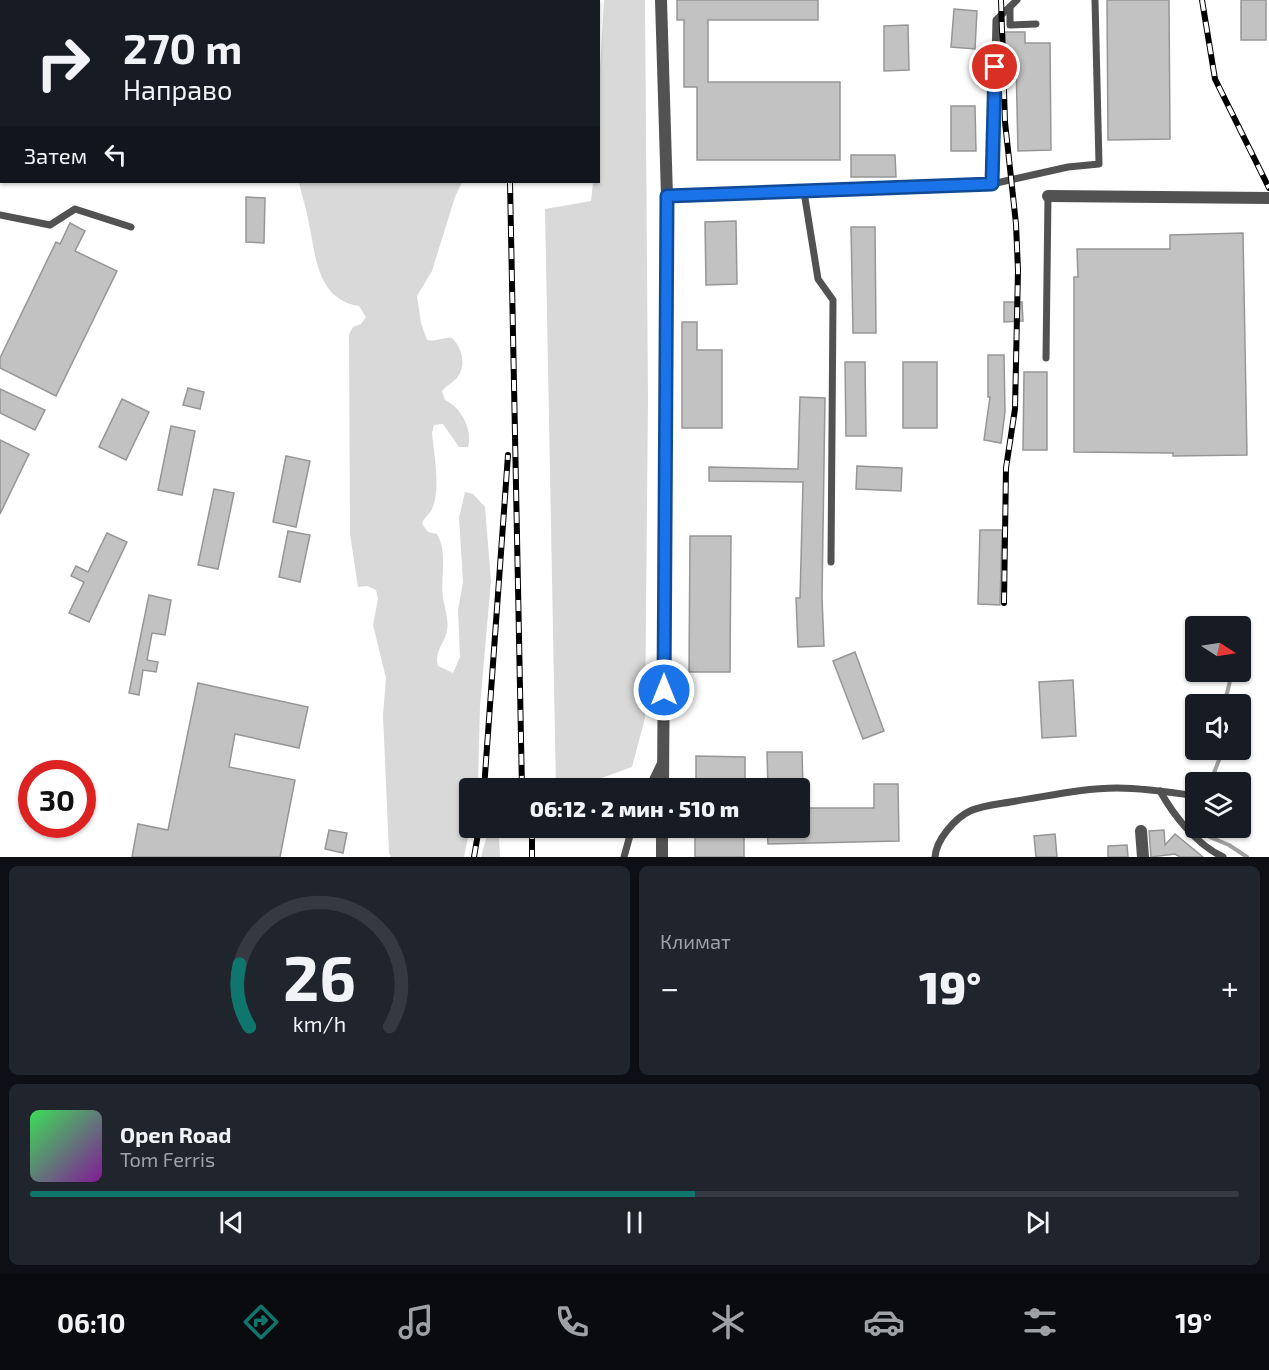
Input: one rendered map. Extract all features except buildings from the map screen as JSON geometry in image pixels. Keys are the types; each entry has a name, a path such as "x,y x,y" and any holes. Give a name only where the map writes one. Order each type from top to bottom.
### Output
{"street":[{"path":"661,0 667,196 663,778"},
{"path":"1048,196 1269,198"},
{"path":"1141,831 1143,857"},
{"path":"662,838 662,857"}],"lane":[{"path":"992,184 996,20 1017,0"},
{"path":"667,196 992,184 1068,167 1099,164 1095,0"},
{"path":"1010,7 1010,25 1036,24"},
{"path":"804,192 818,279 833,300 831,562"},
{"path":"1046,358 1048,196"},
{"path":"0,215 50,225 75,209 131,227"},
{"path":"654,778 663,759"},
{"path":"935,857 935,850 946,831 969,812 995,805 1058,794 1116,788 1185,794"},
{"path":"1160,791 1191,832 1210,851 1223,857"},
{"path":"624,857 629,838"}],"shaded area":[{"path":"604,0 645,0 648,399 645,718 632,767 602,778 556,778 545,209 591,201 593,183 600,183 600,68"},
{"path":"299,183 462,183 432,271 417,296 421,323 427,340 452,338 462,357 460,373 442,391 445,400 461,413 469,433 468,447 459,447 443,424 434,425 432,433 436,472 435,501 422,524 428,532 437,534 442,549 442,590 447,627 437,661 438,666 453,673 460,657 458,610 463,582 459,518 465,492 473,494 485,507 491,581 480,706 478,778 459,778 459,838 468,838 464,857 391,857 389,853 383,715 386,678 373,625 378,599 376,590 367,586 358,587 350,534 349,334 353,327 361,324 366,317 359,306 345,302 334,294 320,273"},
{"path":"486,838 499,838 500,857 481,857"}],"waterway":[{"path":"1227,694 1230,682"},
{"path":"1214,772 1219,760"},
{"path":"1212,838 1229,845 1247,857"}],"railway":[{"path":"1001,0 1005,122 1016,224 1018,270 1015,409 1006,468 1004,603"},
{"path":"1202,0 1215,79 1269,188"},
{"path":"510,183 522,778"},
{"path":"485,778 508,455"},
{"path":"474,857 477,838"},
{"path":"532,838 532,857"}],"route":[{"path":"664,690 667,196 992,184 995,67"}]}
